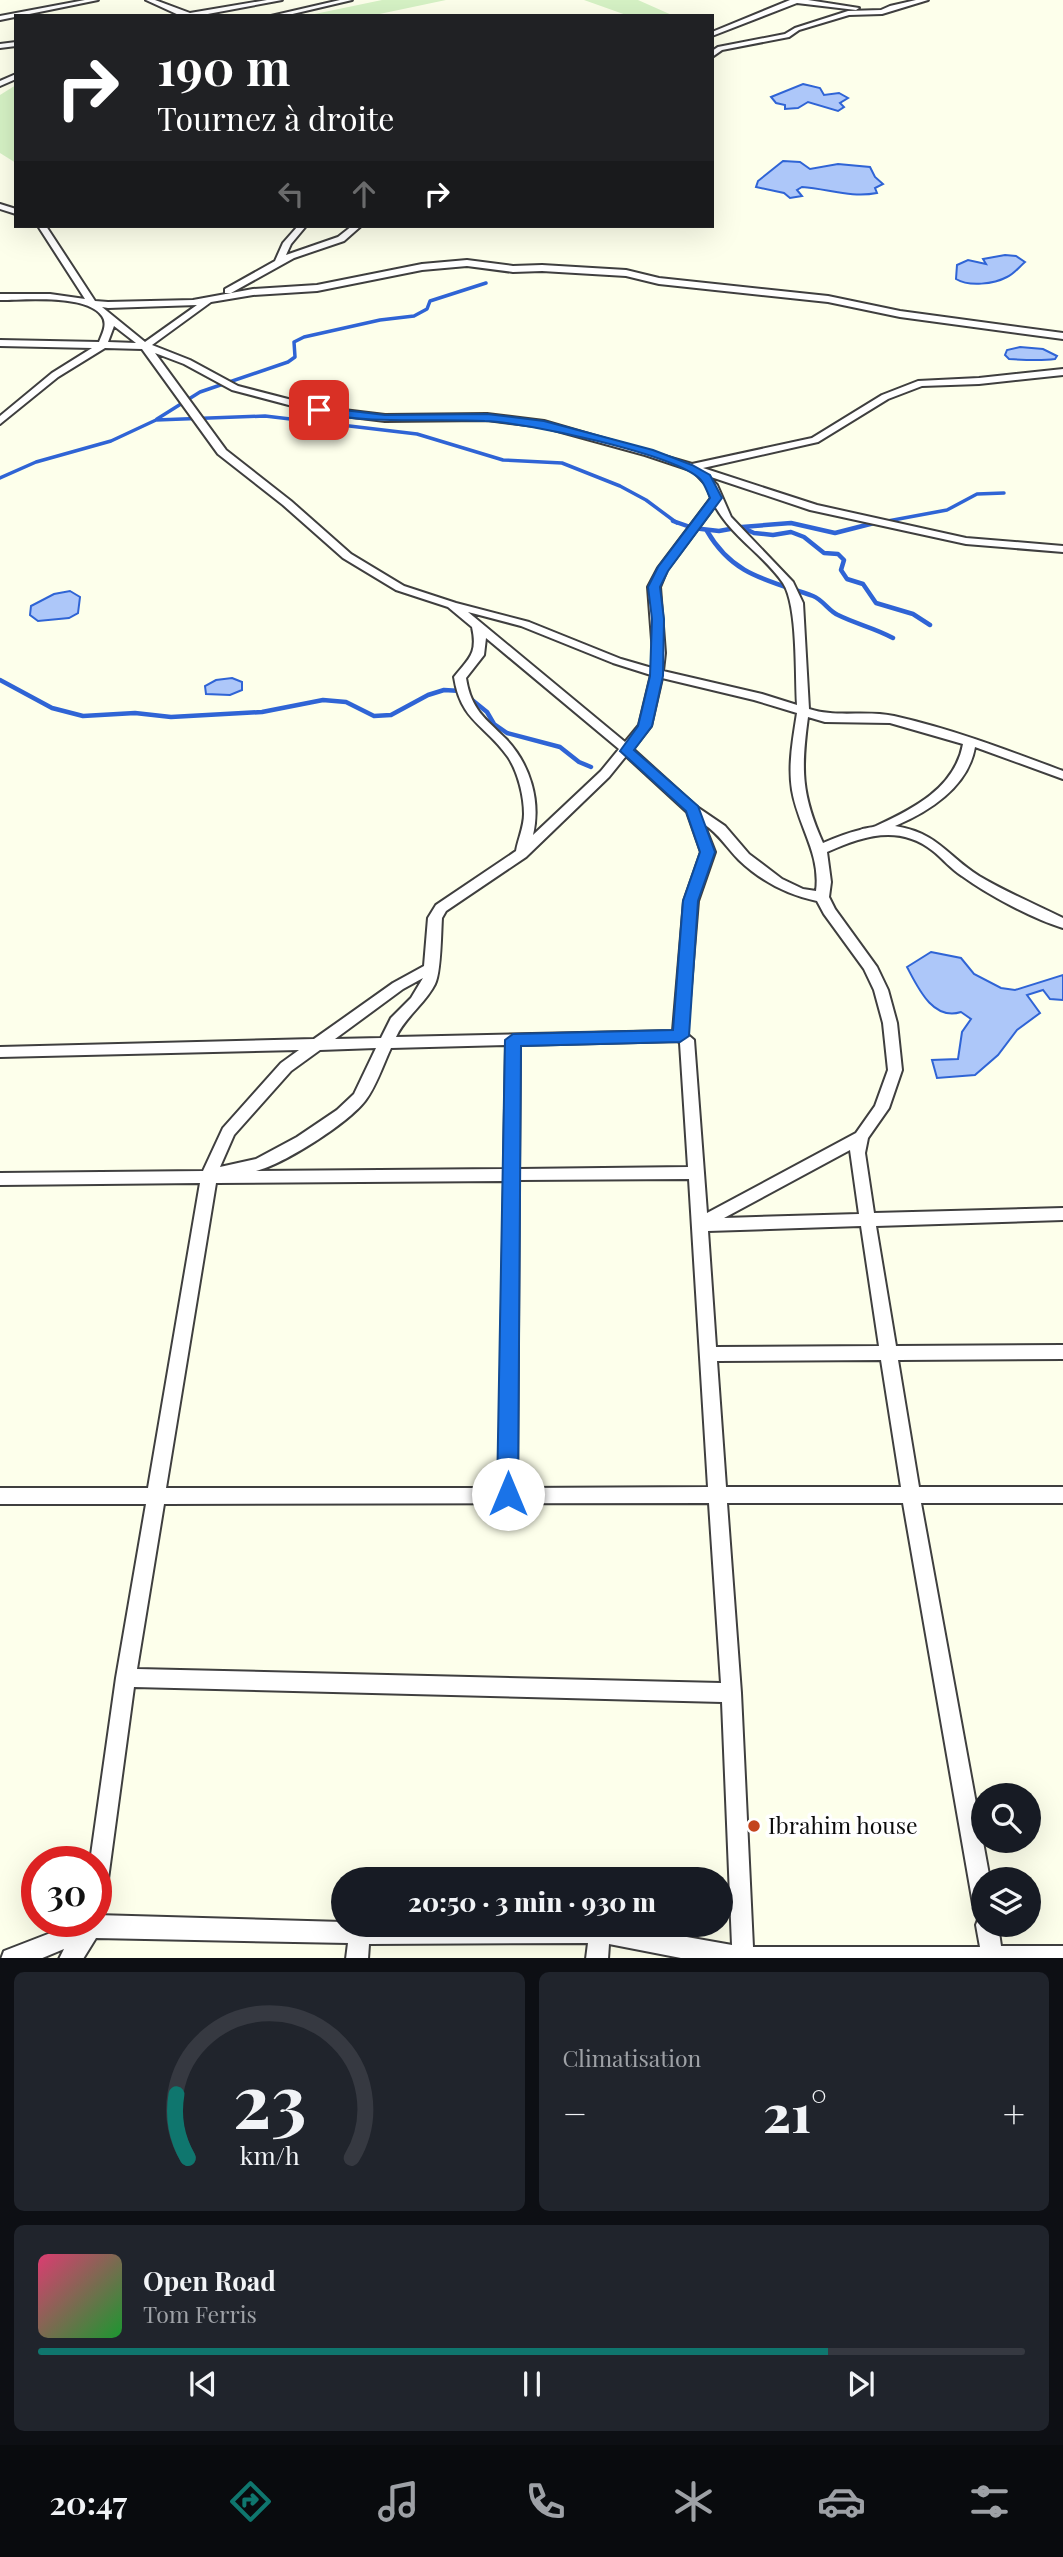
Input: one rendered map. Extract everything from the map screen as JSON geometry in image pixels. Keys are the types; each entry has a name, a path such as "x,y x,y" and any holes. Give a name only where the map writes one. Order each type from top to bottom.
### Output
{"street":[{"path":"21,14 95,0"},
{"path":"149,0 184,14"},
{"path":"192,14 279,0"},
{"path":"283,14 349,0"},
{"path":"714,35 796,0 883,12 907,1 925,0"},
{"path":"714,53 720,48 787,36 835,17 864,11"},
{"path":"714,36 746,43"},
{"path":"47,228 92,303 145,345 222,452 288,503 347,556 400,588 525,624 617,661 657,673 758,697 825,718 891,719 970,741 1063,775"},
{"path":"279,262 287,243 300,228"},
{"path":"145,345 209,300 248,282 279,262 341,239 354,228"},
{"path":"0,297 50,296 129,306 209,300 253,292 317,288 434,265 467,263 513,269 626,273 659,281 694,282 828,299 900,314 1063,336"},
{"path":"0,422 55,375 103,345 110,325 107,315"},
{"path":"0,343 145,345 187,362 234,388 319,410 385,418 487,417 544,424 649,453 814,508 966,541 1063,549"},
{"path":"688,467 734,460 815,440 885,397 921,383 979,381 1063,372"},
{"path":"688,467 706,478 727,518 788,582 797,603 803,713 796,760 798,790 805,817 820,850 824,882 822,897 829,911 870,967 881,990 890,1024 895,1070 882,1108 861,1137 857,1153 911,1495 977,1867"},
{"path":"209,1176 260,1164 302,1141 342,1114 360,1097 396,1023 416,1002 430,981 435,918 441,908 521,854 627,751 645,726 657,673 658,619 654,587 662,570 716,498"},
{"path":"452,605 627,751 692,810 720,829 744,857 777,882 800,893 822,897"},
{"path":"478,627 482,648 477,659 460,677 461,694 467,708 519,765 529,799 531,827 521,854"},
{"path":"820,850 850,836 908,817 931,803 962,767 969,754 970,741"},
{"path":"680,1036 691,901 708,852 692,810"},
{"path":"876,829 898,829 914,834 938,848 958,868 1063,923"},
{"path":"103,1846 155,1495 209,1176 228,1132 286,1067 398,986 431,968"},
{"path":"0,1052 680,1036 689,1045 695,1173 731,1693 742,1958"},
{"path":"508,1494 513,1040"},
{"path":"699,1224 861,1137"},
{"path":"0,1179 695,1173"},
{"path":"699,1224 1063,1214"},
{"path":"708,1354 1063,1352"},
{"path":"0,1496 1063,1495"},
{"path":"126,1678 731,1693"},
{"path":"112,1925 331,1932"},
{"path":"12,1958 61,1937"},
{"path":"70,1958 84,1937"},
{"path":"357,1958 359,1937"},
{"path":"597,1958 598,1937"},
{"path":"626,1937 742,1958 1063,1956"},
{"path":"989,1937 993,1958"}],"green space":[{"path":"382,0 446,0 380,14 315,14"},
{"path":"584,0 638,0 670,14 623,14"},
{"path":"14,86 14,162 0,153 0,95"}],"water":[{"path":"803,84 820,88 824,95 839,93 848,98 840,103 844,107 838,111 808,102 798,108 785,109 785,105 776,103 771,97"},
{"path":"783,161 800,162 810,169 838,164 870,167 875,177 883,184 875,188 877,193 867,194 802,187 797,190 802,196 790,198 784,193 756,187 758,181"},
{"path":"1016,256 1025,262 1010,276 995,281 974,284 956,279 957,265 968,260 986,264 983,259"},
{"path":"1020,347 1043,349 1057,356 1055,359 1032,360 1009,359 1005,355 1007,350"},
{"path":"70,591 80,597 78,613 69,618 38,621 30,615 31,606 54,594"},
{"path":"232,678 242,682 242,690 230,695 206,694 205,686 216,680"},
{"path":"931,952 961,958 974,974 1001,988 1015,990 1063,975 1063,1000 1050,999 1043,990 1027,995 1040,1013 1017,1030 998,1055 975,1075 937,1078 932,1060 958,1059 962,1032 971,1019 961,1012 942,1012 928,1001 916,984 907,967"}],"waterway":[{"path":"157,419 200,392 288,362 295,357 294,342 304,337 380,320 414,316 427,309 430,301 486,283"},
{"path":"0,478 36,462 111,441 156,420 265,416 417,434 503,460 562,463 620,486 646,500 675,522"},
{"path":"877,523 947,510 977,494 1004,493"},
{"path":"742,527 791,523 835,533 882,521"},
{"path":"675,522 693,528 719,531 741,527 754,533 773,535 791,532 804,537 824,553 838,554 844,560 841,570 847,579 863,584 876,603 913,614 930,625"},
{"path":"707,531 717,546 740,567 767,580 813,596 838,615 893,638"},
{"path":"0,680 52,708 83,716 135,713 171,717 262,712 323,700 346,702 374,716 391,715 428,695 444,690 461,691 487,712 494,724 507,733 560,747 579,762 591,767"}],"place":[{"name":"Ibrahim house","path":"754,1826"}],"route":[{"path":"319,410 385,418 487,417 544,424 649,453 688,467 706,478 712,485 716,498 662,570 654,587 658,619 657,676 645,726 627,751 692,810 708,852 691,901 680,1036 513,1040 508,1494"}]}
